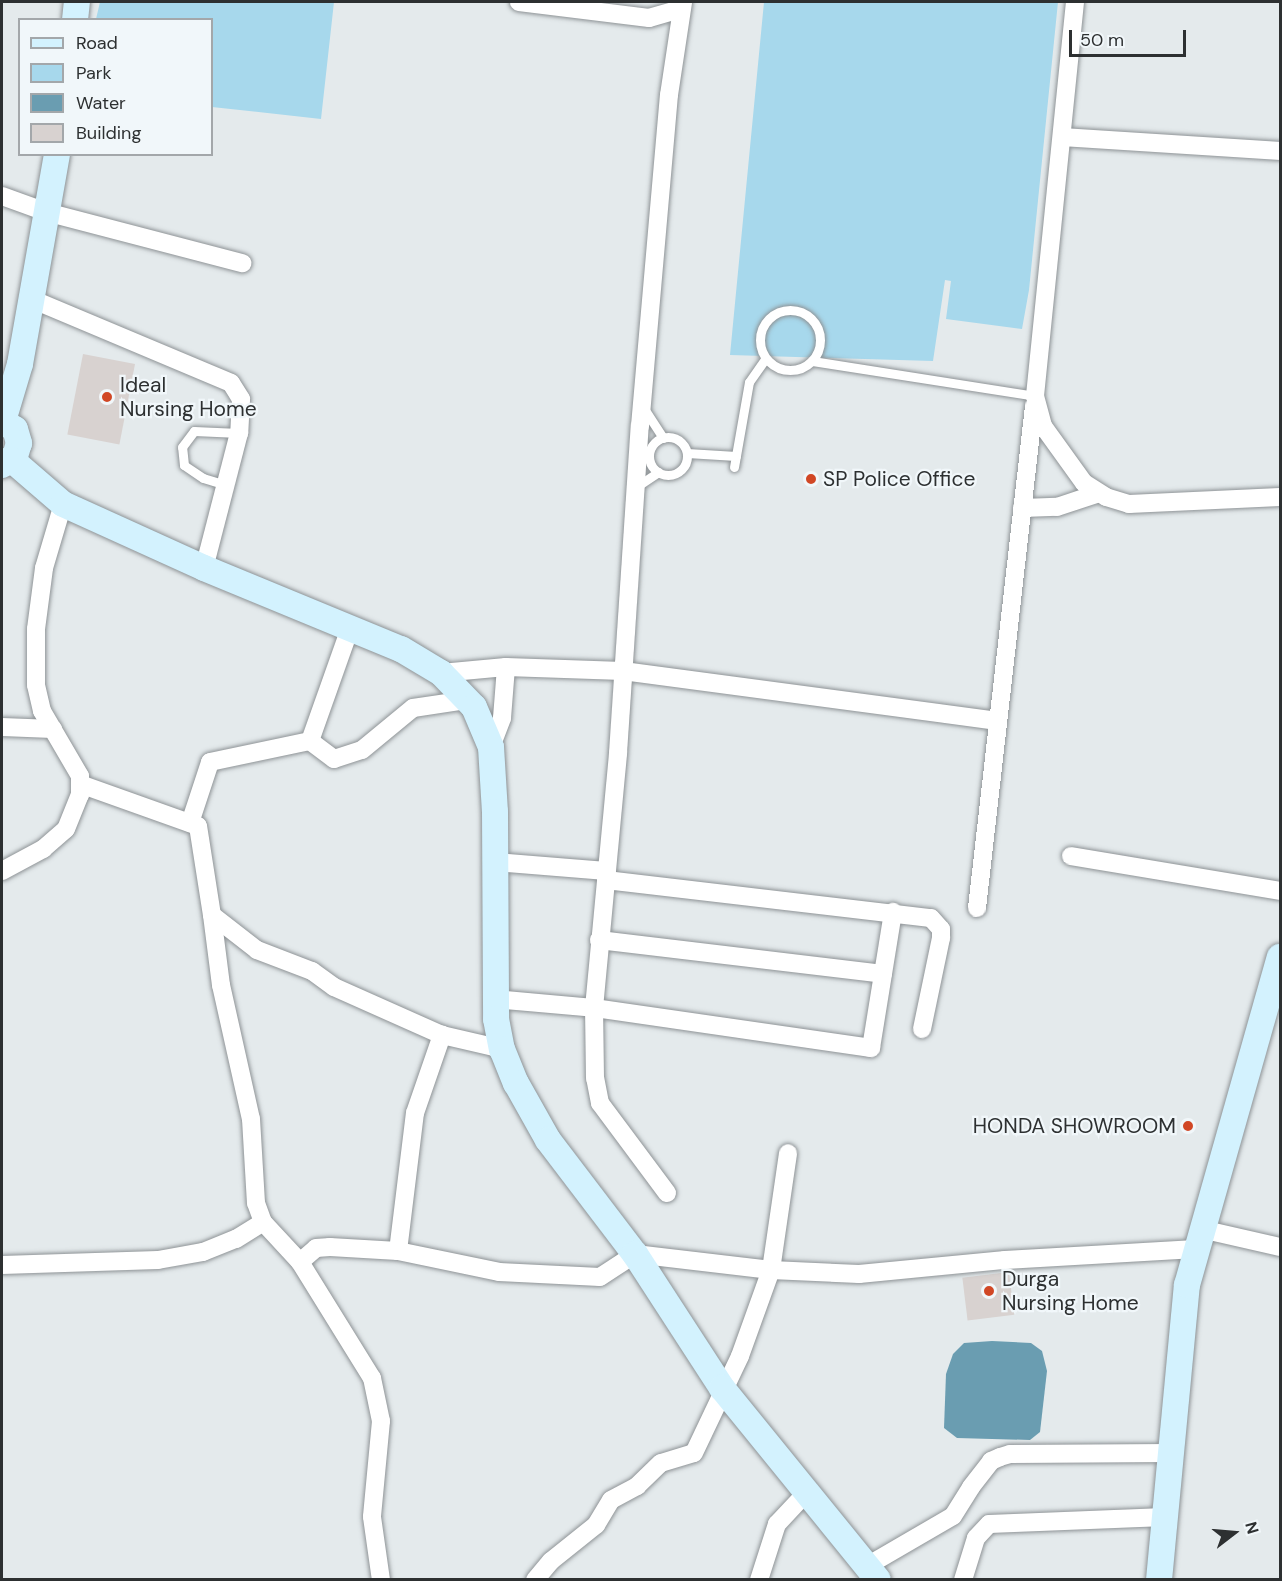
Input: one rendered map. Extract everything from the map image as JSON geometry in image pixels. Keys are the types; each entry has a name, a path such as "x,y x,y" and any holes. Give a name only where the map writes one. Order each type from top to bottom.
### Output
{"main road":[{"path":"75,18 77,2"},
{"path":"57,156 28,298 20,364 2,421 11,426 19,438 17,452 7,462 63,504 204,568 401,649 441,674 467,700 491,747 495,862 494,999 502,1049 548,1140 634,1254 722,1389 805,1494 872,1573"},
{"path":"1159,1580 1187,1285 1281,957"}],"street":[{"path":"519,2 649,18 682,5"},
{"path":"977,908 1035,396 1075,2"},
{"path":"666,1193 600,1103 595,1078 594,1008 607,875 642,405 671,71 682,5"},
{"path":"1063,137 1281,151"},
{"path":"2,196 46,212 242,263"},
{"path":"28,298 231,383 240,399 239,433 204,568"},
{"path":"1035,396 1043,426 1063,458 1084,483 1099,493 1129,504 1281,497"},
{"path":"1022,508 1057,507 1099,493"},
{"path":"2,871 43,849 66,829 80,795 80,776 42,711 36,685 36,629 44,568 63,504"},
{"path":"310,741 350,628"},
{"path":"441,674 506,667 623,671 998,722"},
{"path":"491,747 502,718 506,667"},
{"path":"190,823 210,762 310,741 334,759 362,750 413,708 467,700"},
{"path":"2,727 52,729"},
{"path":"80,784 198,826 221,985 250,1119 256,1203 262,1222 300,1262 372,1378 381,1420 372,1517 381,1580"},
{"path":"1071,856 1281,891"},
{"path":"495,862 931,918 941,929 922,1029"},
{"path":"494,999 594,1008 871,1048 893,912"},
{"path":"212,915 257,950 312,971 334,987 442,1035 502,1049"},
{"path":"599,940 883,974"},
{"path":"398,1251 415,1113 442,1035"},
{"path":"535,1580 551,1561 596,1525 612,1500 637,1486 661,1463 694,1453 722,1389 740,1356 771,1270 788,1153"},
{"path":"2,1265 158,1260 203,1252 236,1239 262,1222"},
{"path":"300,1262 316,1248 398,1251 499,1272 600,1277 634,1254 771,1270 859,1274 1199,1239 1281,1247"},
{"path":"872,1573 953,1516 984,1470 1000,1457 1010,1454 1171,1453"},
{"path":"759,1580 777,1524 805,1494"},
{"path":"963,1580 976,1538 989,1524 1165,1517"}],"lane":[{"path":"794,309 811,318 816,325 820,344 812,361 803,368 783,370 765,359 760,349 761,328 775,313 794,309"},
{"path":"734,467 749,382 765,359"},
{"path":"812,361 1035,396"},
{"path":"636,487 658,472 676,473 685,465 687,453 680,442 663,438 642,405"},
{"path":"226,485 203,478 184,465 182,447 194,431 239,433"},
{"path":"658,472 650,456 653,445 663,438"},
{"path":"687,453 736,456"}],"green space":[{"path":"100,2 334,2 321,119 213,107 213,18 96,18"},
{"path":"764,2 1058,2 1029,290 1022,329 946,319 951,281 945,280 933,361 730,355"}],"water":[{"path":"992,1341 1031,1343 1042,1351 1047,1371 1040,1432 1030,1440 957,1438 944,1428 946,1374 953,1354 964,1343"}],"building":[{"path":"83,354 135,364 119,445 67,434"},
{"path":"1009,1272 1014,1315 968,1320 962,1278"}],"place":[{"name":"Ideal Nursing Home","path":"107,397"},
{"name":"SP Police Office","path":"811,479"},
{"name":"HONDA SHOWROOM","path":"1188,1126"},
{"name":"Durga Nursing Home","path":"989,1291"}]}
